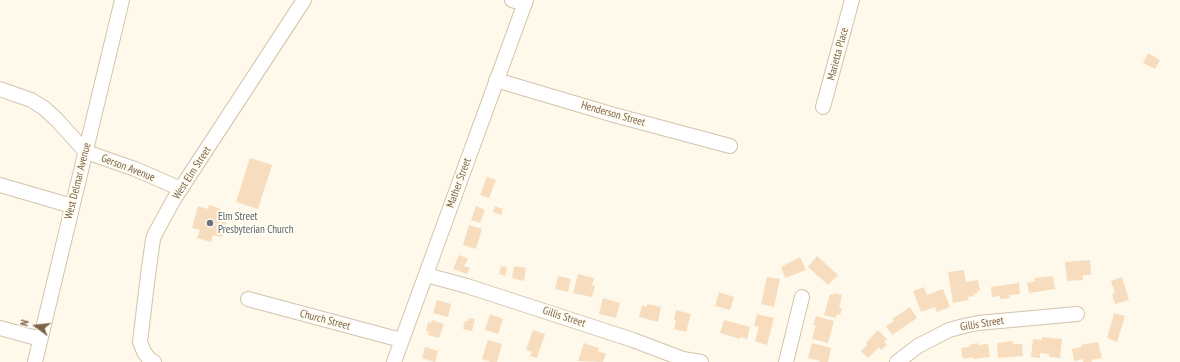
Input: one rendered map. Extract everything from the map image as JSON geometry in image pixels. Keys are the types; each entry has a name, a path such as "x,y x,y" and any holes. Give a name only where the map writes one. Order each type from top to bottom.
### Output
{"street":[{"name":"West Delmar Avenue","path":"35,362 122,0"},
{"name":"West Elm Street","path":"154,362 149,359 144,352 140,342 153,239 163,217 304,0"},
{"name":"Marietta Place","path":"823,108 852,0"},
{"name":"Mather Street","path":"394,362 496,80 521,1"},
{"name":"Henderson Street","path":"496,80 614,115 730,146"},
{"name":"Gerson Avenue","path":"0,89 31,100 44,108 86,152 135,169 182,189"},
{"path":"0,185 72,206"},
{"name":"Gillis Street","path":"426,275 467,286 633,340 683,359 701,362"},
{"path":"786,362 802,297"},
{"name":"Church Street","path":"248,299 402,340"},
{"name":"Gillis Street","path":"897,362 918,346 949,330 964,326 978,323 1077,314"},
{"path":"0,328 40,339"}],"building":[{"path":"1148,53 1160,60 1155,69 1143,63"},
{"path":"250,158 272,165 258,209 236,202"},
{"path":"487,177 496,180 489,198 480,195"},
{"name":"Elm Street Presbyterian Church","path":"209,205 221,209 219,215 227,218 222,237 213,235 211,242 197,238 200,230 192,228 198,206 208,209"},
{"path":"476,206 485,210 480,223 471,220"},
{"path":"495,206 503,209 501,215 493,212"},
{"path":"469,225 482,229 476,249 463,245"},
{"path":"459,255 468,259 464,266 470,268 467,274 453,269"},
{"path":"817,256 838,275 828,285 808,267"},
{"path":"800,257 806,270 785,278 781,267"},
{"path":"1090,260 1091,275 1083,275 1083,280 1067,281 1065,262"},
{"path":"501,266 507,267 505,276 499,274"},
{"path":"514,266 526,268 524,281 512,278"},
{"path":"964,270 966,282 978,280 980,291 977,291 974,296 968,297 969,300 953,303 948,272"},
{"path":"578,274 594,278 592,285 595,286 592,297 573,293"},
{"path":"558,276 571,279 568,292 555,289"},
{"path":"1053,276 1055,289 1029,293 1027,283 1035,281 1035,278"},
{"path":"767,277 780,279 774,307 761,304"},
{"path":"1122,277 1129,300 1115,304 1112,294 1115,293 1111,281"},
{"path":"1019,283 1020,294 1009,295 1010,298 1000,299 1000,296 992,297 991,287"},
{"path":"924,287 927,295 943,289 950,307 937,312 935,307 921,312 913,291"},
{"path":"719,292 734,297 730,310 715,306"},
{"path":"834,293 842,295 839,308 842,308 840,315 837,314 836,318 824,315 830,294 834,295"},
{"path":"603,298 620,303 616,318 599,314"},
{"path":"437,300 451,304 448,317 433,313"},
{"path":"647,304 661,307 658,322 639,317 642,305 647,307"},
{"path":"910,307 917,318 892,335 886,326 894,321 892,319"},
{"path":"676,310 691,314 686,332 674,329"},
{"path":"1114,313 1125,316 1117,342 1107,338"},
{"path":"490,314 503,319 498,334 485,330"},
{"path":"757,314 774,318 767,345 755,341 759,327 754,326"},
{"path":"816,316 834,321 828,343 812,339 816,325 813,325"},
{"path":"469,318 475,319 472,331 463,329 465,321 468,321"},
{"path":"432,320 444,324 439,338 428,335 429,332 426,331 428,322 431,323"},
{"path":"724,320 750,327 747,339 741,337 740,339 720,333"},
{"path":"533,330 545,334 537,358 530,356 532,352 526,350"},
{"path":"878,330 887,339 884,342 887,345 881,350 879,347 868,358 861,351"},
{"path":"1042,337 1062,339 1060,358 1049,357 1049,354 1040,353 1040,358 1031,357 1033,339 1042,340"},
{"path":"488,340 502,344 497,362 482,359"},
{"path":"1013,341 1013,344 1022,344 1023,356 998,358 997,343"},
{"path":"1098,342 1102,358 1091,360 1092,362 1083,362 1083,359 1074,361 1072,349 1082,347 1081,345"},
{"path":"584,343 599,348 598,351 606,354 603,362 578,361"},
{"path":"812,343 831,348 828,362 819,362 820,361 808,358"},
{"path":"977,343 979,345 988,344 990,357 973,359 973,357 963,359 961,348 969,347 969,345"},
{"path":"425,347 438,351 435,362 422,358"}],"place":[{"name":"Elm Street Presbyterian Church","path":"210,223"}]}
